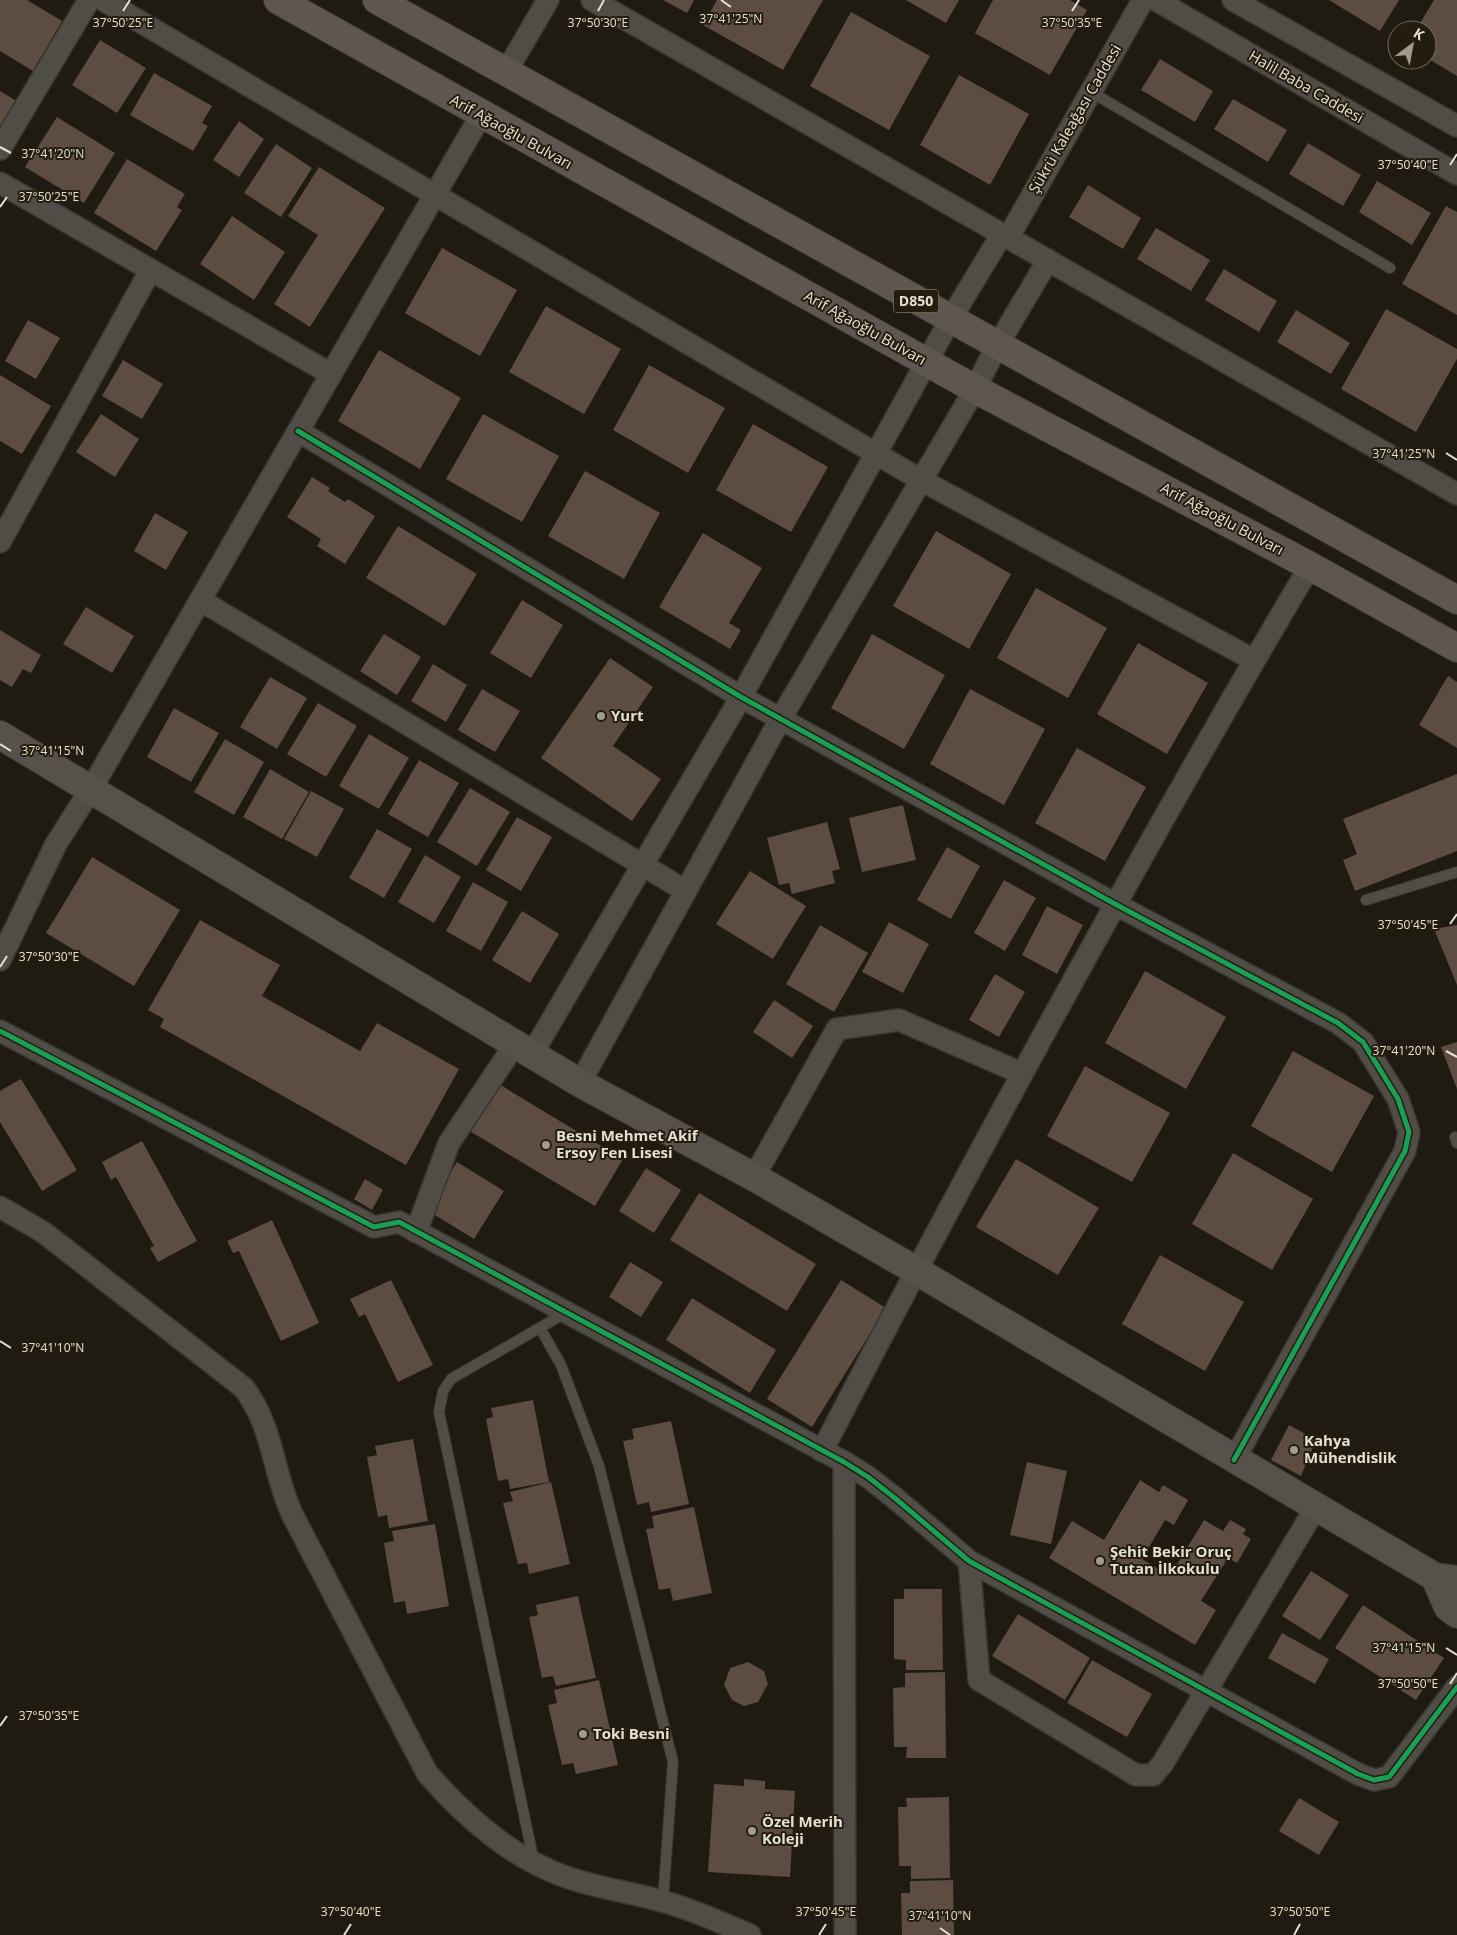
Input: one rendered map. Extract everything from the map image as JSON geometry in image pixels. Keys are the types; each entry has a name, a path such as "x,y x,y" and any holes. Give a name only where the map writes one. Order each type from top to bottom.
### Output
{"highway":[{"name":"Arif Ağaoğlu Bulvarı","path":"278,0 927,363 1310,566 1457,648"},
{"name":"D850","path":"377,0 1457,600"}],"street":[{"path":"0,149 90,0"},
{"path":"103,0 878,453 921,480 1254,660"},
{"path":"506,72 548,0"},
{"path":"592,0 1005,236 1454,487"},
{"name":"Şükrü Kaleağası Caddesi","path":"416,1232 449,1144 524,1049 642,866 741,697 878,453 950,320 1005,236 1091,92 1142,0"},
{"name":"Halil Baba Caddesi","path":"1156,0 1457,174"},
{"path":"1233,0 1457,126"},
{"path":"0,960 56,844 91,789 481,115"},
{"path":"0,183 331,374"},
{"path":"580,1082 781,718 975,389 997,346 1048,260"},
{"path":"0,542 150,271"},
{"path":"298,431 741,697 1115,904 1338,1023 1363,1042 1398,1098 1408,1132 1405,1151 1234,1460"},
{"path":"822,1451 915,1270 1021,1074 1115,904 1254,660 1310,566"},
{"path":"200,600 686,891"},
{"path":"0,735 580,1082 754,1177 915,1270 1316,1508 1446,1579 1448,1607 1457,1614"},
{"path":"754,1177 837,1029 858,1024 898,1020 1021,1074"},
{"path":"0,1031 374,1228 399,1222 844,1462 896,1498 969,1560 1358,1774 1374,1780 1389,1777 1457,1687"},
{"path":"0,1207 42,1232 244,1388 258,1406 264,1420 282,1494 426,1772 450,1800 469,1817 516,1852 552,1872 603,1888 663,1901 693,1911 750,1935"},
{"path":"844,1462 845,1935"},
{"path":"969,1560 979,1680 1136,1774 1153,1775 1163,1763 1316,1508"}],"lane":[{"path":"1091,92 1390,268"},
{"path":"1366,900 1457,872"},
{"path":"534,1863 439,1412 442,1391 451,1379 566,1312"},
{"path":"540,1328 561,1365 599,1466 674,1762 663,1901"}],"building":[{"path":"0,0 27,0 62,21 33,71 0,51"},
{"path":"663,0 694,0 687,13"},
{"path":"717,0 823,0 783,70 703,25"},
{"path":"906,0 959,0 946,23"},
{"path":"993,0 1070,0 1087,10 1050,75 975,33"},
{"path":"1329,0 1399,0 1380,31"},
{"path":"1434,0 1457,0 1457,76 1437,64 1437,20 1422,20"},
{"path":"851,12 930,56 889,130 810,86"},
{"path":"100,40 146,68 117,113 72,85"},
{"path":"1160,59 1213,91 1195,122 1141,90"},
{"path":"154,73 212,106 202,123 208,126 193,151 130,115"},
{"path":"959,75 1029,114 990,185 920,145"},
{"path":"0,91 20,103 0,137"},
{"path":"1233,99 1287,130 1268,162 1214,129"},
{"path":"57,117 115,153 84,203 25,167"},
{"path":"239,121 264,139 239,177 213,160"},
{"path":"1308,143 1361,175 1343,206 1289,174"},
{"path":"276,144 312,168 281,217 244,193"},
{"path":"127,159 185,194 177,207 182,210 156,251 94,213"},
{"path":"319,167 385,208 310,327 274,304 318,235 288,216"},
{"path":"1377,181 1431,213 1412,245 1359,212"},
{"path":"1088,185 1141,218 1123,249 1069,217"},
{"path":"1446,206 1457,212 1457,315 1402,284"},
{"path":"232,216 285,252 254,300 200,264"},
{"path":"1156,228 1210,260 1191,291 1137,259"},
{"path":"442,248 517,290 480,356 405,313"},
{"path":"1224,269 1277,301 1259,332 1205,300"},
{"path":"546,306 621,349 584,414 509,372"},
{"path":"1386,309 1457,349 1457,359 1416,432 1341,389"},
{"path":"1296,310 1350,343 1331,374 1277,342"},
{"path":"28,320 60,338 36,379 5,361"},
{"path":"379,350 461,398 420,469 338,421"},
{"path":"123,360 163,384 142,419 102,396"},
{"path":"649,365 725,408 688,473 613,430"},
{"path":"0,375 51,406 22,454 0,441"},
{"path":"101,414 139,439 115,477 76,452"},
{"path":"483,414 559,456 522,522 446,479"},
{"path":"753,424 828,467 791,532 716,490"},
{"path":"585,471 660,513 624,579 548,536"},
{"path":"312,477 330,488 328,491 345,502 348,499 375,516 345,564 317,546 321,539 287,517"},
{"path":"155,513 188,532 166,570 134,551"},
{"path":"398,526 477,574 445,626 366,578"},
{"path":"936,531 1011,574 969,649 893,606"},
{"path":"703,533 762,568 729,623 741,630 730,649 659,607"},
{"path":"1036,588 1107,628 1068,698 997,658"},
{"path":"522,600 563,625 531,678 490,653"},
{"path":"86,607 134,636 112,673 63,644"},
{"path":"0,630 41,655 31,673 23,669 12,687 0,680"},
{"path":"384,634 421,657 397,695 360,671"},
{"path":"872,634 945,675 904,749 831,708"},
{"path":"1138,643 1208,683 1167,754 1097,714"},
{"name":"Yurt","path":"610,658 653,687 613,746 661,779 632,821 541,758"},
{"path":"433,664 467,685 446,722 411,701"},
{"path":"1448,676 1457,682 1457,748 1419,725"},
{"path":"270,677 307,698 277,749 240,727"},
{"path":"482,689 520,711 495,752 458,730"},
{"path":"970,689 1045,729 1004,805 930,764"},
{"path":"318,703 357,726 326,777 287,754"},
{"path":"174,708 219,733 191,782 147,757"},
{"path":"369,734 409,758 379,809 339,786"},
{"path":"225,739 264,762 234,815 194,792"},
{"path":"1077,748 1146,787 1105,861 1035,823"},
{"path":"419,760 459,783 428,837 388,814"},
{"path":"270,769 309,792 282,839 243,817"},
{"path":"1457,774 1457,851 1355,891 1343,860 1357,854 1343,819"},
{"path":"470,788 510,812 477,866 437,842"},
{"path":"311,791 344,809 317,857 284,839"},
{"path":"903,805 916,860 862,872 849,818"},
{"path":"517,817 552,837 521,891 486,870"},
{"path":"827,822 840,869 832,871 835,883 792,894 789,883 779,885 767,838"},
{"path":"377,829 412,849 384,898 349,878"},
{"path":"947,847 980,866 951,919 917,900"},
{"path":"425,855 461,877 434,923 398,902"},
{"path":"92,857 180,910 134,986 46,933"},
{"path":"750,871 806,906 773,959 716,924"},
{"path":"1004,880 1036,898 1005,951 974,933"},
{"path":"473,882 508,902 481,951 446,931"},
{"path":"1047,906 1083,925 1057,974 1022,955"},
{"path":"522,911 559,934 530,983 492,960"},
{"path":"200,920 280,965 262,996 360,1051 377,1023 459,1069 406,1165 160,1027 164,1019 148,1010"},
{"path":"889,922 929,944 903,993 862,972"},
{"path":"820,925 868,953 834,1012 786,984"},
{"path":"1457,925 1457,985 1434,929"},
{"path":"1145,971 1226,1017 1186,1089 1105,1043"},
{"path":"995,974 1025,992 999,1037 969,1020"},
{"path":"774,1000 813,1026 792,1058 753,1032"},
{"path":"1457,1042 1457,1089 1441,1047"},
{"path":"1293,1051 1374,1096 1332,1172 1251,1126"},
{"path":"1085,1066 1170,1113 1132,1182 1047,1136"},
{"path":"21,1079 77,1170 42,1191 0,1122 0,1091"},
{"name":"Besni Mehmet Akif Ersoy Fen Lisesi","path":"497,1083 623,1159 595,1206 468,1130"},
{"path":"142,1141 197,1241 158,1262 150,1248 154,1246 116,1177 111,1180 102,1162"},
{"path":"1233,1153 1313,1199 1272,1270 1192,1224"},
{"path":"1016,1159 1099,1208 1058,1275 976,1227"},
{"path":"457,1162 504,1191 474,1239 427,1210"},
{"path":"646,1168 681,1190 654,1233 619,1211"},
{"path":"365,1179 383,1190 372,1210 354,1199"},
{"name":"Besni Mehmet Akif Ersoy Fen Lisesi","path":"699,1193 816,1264 787,1311 670,1240"},
{"path":"272,1220 319,1323 281,1341 239,1251 233,1253 227,1241"},
{"path":"1160,1255 1244,1302 1205,1371 1122,1324"},
{"path":"630,1262 663,1282 641,1317 609,1297"},
{"path":"391,1280 433,1365 398,1382 365,1314 359,1317 350,1299"},
{"path":"841,1280 886,1308 812,1427 767,1399"},
{"path":"692,1298 776,1350 750,1393 666,1340"},
{"path":"533,1400 549,1482 510,1489 508,1479 498,1481 486,1419 493,1417 491,1408"},
{"path":"671,1421 689,1504 651,1512 649,1502 637,1505 623,1441 634,1439 632,1429"},
{"name":"Kahya Mühendislik","path":"1289,1425 1316,1440 1301,1476 1271,1460"},
{"path":"413,1439 428,1521 389,1528 387,1515 378,1517 367,1457 377,1455 375,1446"},
{"path":"1027,1462 1067,1471 1051,1544 1010,1535"},
{"name":"Şehit Bekir Oruç Tutan İlkokulu","path":"1140,1480 1159,1492 1163,1485 1188,1500 1174,1525 1165,1520 1142,1559 1170,1576 1204,1520 1223,1531 1230,1520 1246,1529 1243,1534 1251,1539 1237,1563 1228,1558 1201,1601 1216,1610 1195,1645 1049,1558 1072,1521 1104,1540"},
{"path":"551,1482 570,1564 529,1574 527,1563 518,1564 503,1503 513,1501 510,1492"},
{"path":"694,1507 712,1593 673,1601 670,1588 659,1590 646,1529 654,1528 652,1516"},
{"path":"435,1524 449,1606 407,1614 405,1601 394,1603 384,1543 394,1541 392,1531"},
{"path":"1311,1571 1349,1595 1320,1640 1282,1616"},
{"path":"904,1589 942,1589 943,1670 906,1670 906,1660 894,1659 894,1599 904,1599"},
{"path":"578,1596 596,1678 556,1686 553,1676 542,1678 529,1617 538,1615 536,1605"},
{"path":"1363,1605 1444,1658 1416,1700 1335,1648"},
{"path":"1018,1614 1090,1658 1065,1700 992,1656"},
{"path":"1282,1633 1329,1659 1315,1684 1268,1658"},
{"path":"1092,1660 1152,1694 1127,1737 1067,1703"},
{"path":"748,1662 764,1671 768,1684 758,1702 744,1706 732,1700 724,1685 730,1668"},
{"path":"945,1672 946,1758 906,1758 907,1747 894,1747 893,1688 905,1687 905,1673"},
{"name":"Toki Besni","path":"599,1680 618,1765 576,1774 573,1763 562,1765 548,1705 557,1703 554,1690"},
{"name":"Özel Merih Koleji","path":"744,1779 765,1781 765,1789 795,1791 790,1877 708,1872 714,1784 744,1786"},
{"path":"949,1797 950,1878 911,1879 911,1866 899,1866 898,1807 907,1807 906,1798"},
{"path":"1299,1798 1339,1822 1319,1855 1279,1831"},
{"path":"953,1880 954,1935 902,1935 901,1893 910,1893 910,1881"}],"cycle path":[{"path":"298,431 741,697 1115,904 1338,1023 1363,1042 1398,1099 1409,1132 1405,1151 1234,1460"},
{"path":"0,1031 374,1227 399,1222 844,1462 868,1477 896,1499 969,1561 1358,1774 1374,1780 1389,1777 1457,1687"}],"place":[{"name":"Yurt","path":"601,716"},
{"name":"Besni Mehmet Akif Ersoy Fen Lisesi","path":"546,1145"},
{"name":"Kahya Mühendislik","path":"1294,1450"},
{"name":"Şehit Bekir Oruç Tutan İlkokulu","path":"1100,1561"},
{"name":"Toki Besni","path":"583,1734"},
{"name":"Özel Merih Koleji","path":"752,1831"}]}
